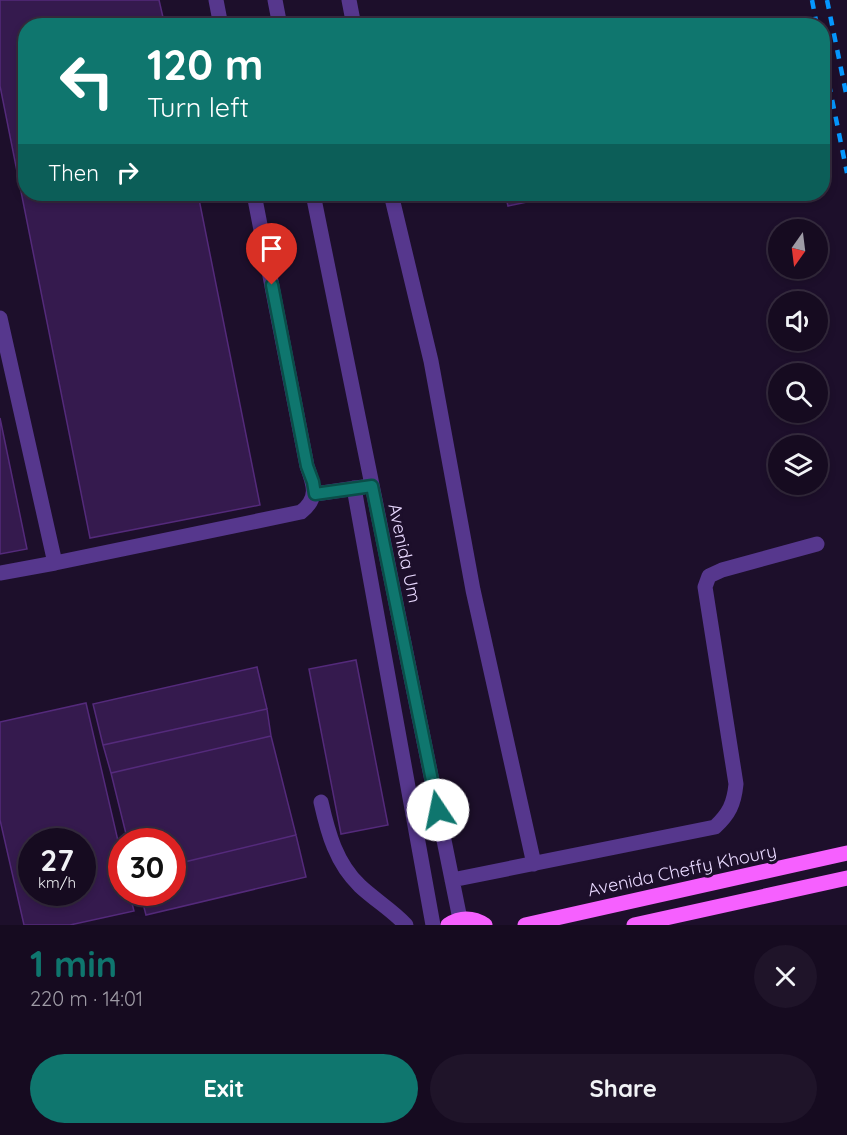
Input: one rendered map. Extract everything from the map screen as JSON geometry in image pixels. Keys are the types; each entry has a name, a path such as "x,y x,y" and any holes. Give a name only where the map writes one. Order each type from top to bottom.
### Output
{"main road":[{"name":"Avenida Cheffy Khoury","path":"525,925 847,853"},
{"path":"634,925 847,878"},
{"path":"454,922 476,920 485,925"}],"street":[{"path":"216,0 219,18"},
{"path":"275,0 278,18"},
{"path":"349,0 352,18"},
{"path":"0,573 292,515 308,507 315,494 313,482 307,466 255,201"},
{"name":"Avenida Um","path":"314,201 452,880 454,922"},
{"path":"393,201 431,361 473,590 534,864"},
{"path":"0,318 55,563"},
{"path":"315,494 372,486"},
{"path":"354,488 433,925"},
{"path":"452,880 715,827 726,817 734,802 736,784 705,587 710,576 722,570 818,544"},
{"path":"321,802 338,857 361,886 387,906 406,925"}],"building":[{"path":"0,0 159,0 163,18 18,18 18,176 0,86"},
{"path":"23,201 199,201 260,505 90,538"},
{"path":"507,201 532,201 508,206"},
{"path":"0,418 27,549 0,554"},
{"path":"356,660 388,825 341,834 309,669"},
{"path":"257,667 267,709 103,745 93,704"},
{"path":"86,703 115,828 108,828 108,906 133,906 134,911 70,925 24,925 20,906 96,906 96,828 18,828 18,899 0,820 0,722"},
{"path":"267,709 271,736 111,773 103,745"},
{"path":"271,736 296,835 186,862 186,828 125,828 111,773"},
{"path":"296,835 306,877 186,906 186,862"},
{"path":"144,906 184,906 146,915"}],"railway":[{"path":"812,0 815,18"},
{"path":"827,0 847,98"},
{"path":"830,89 847,173"}],"route":[{"path":"272,285 307,466 315,494 372,486 438,810"}]}
